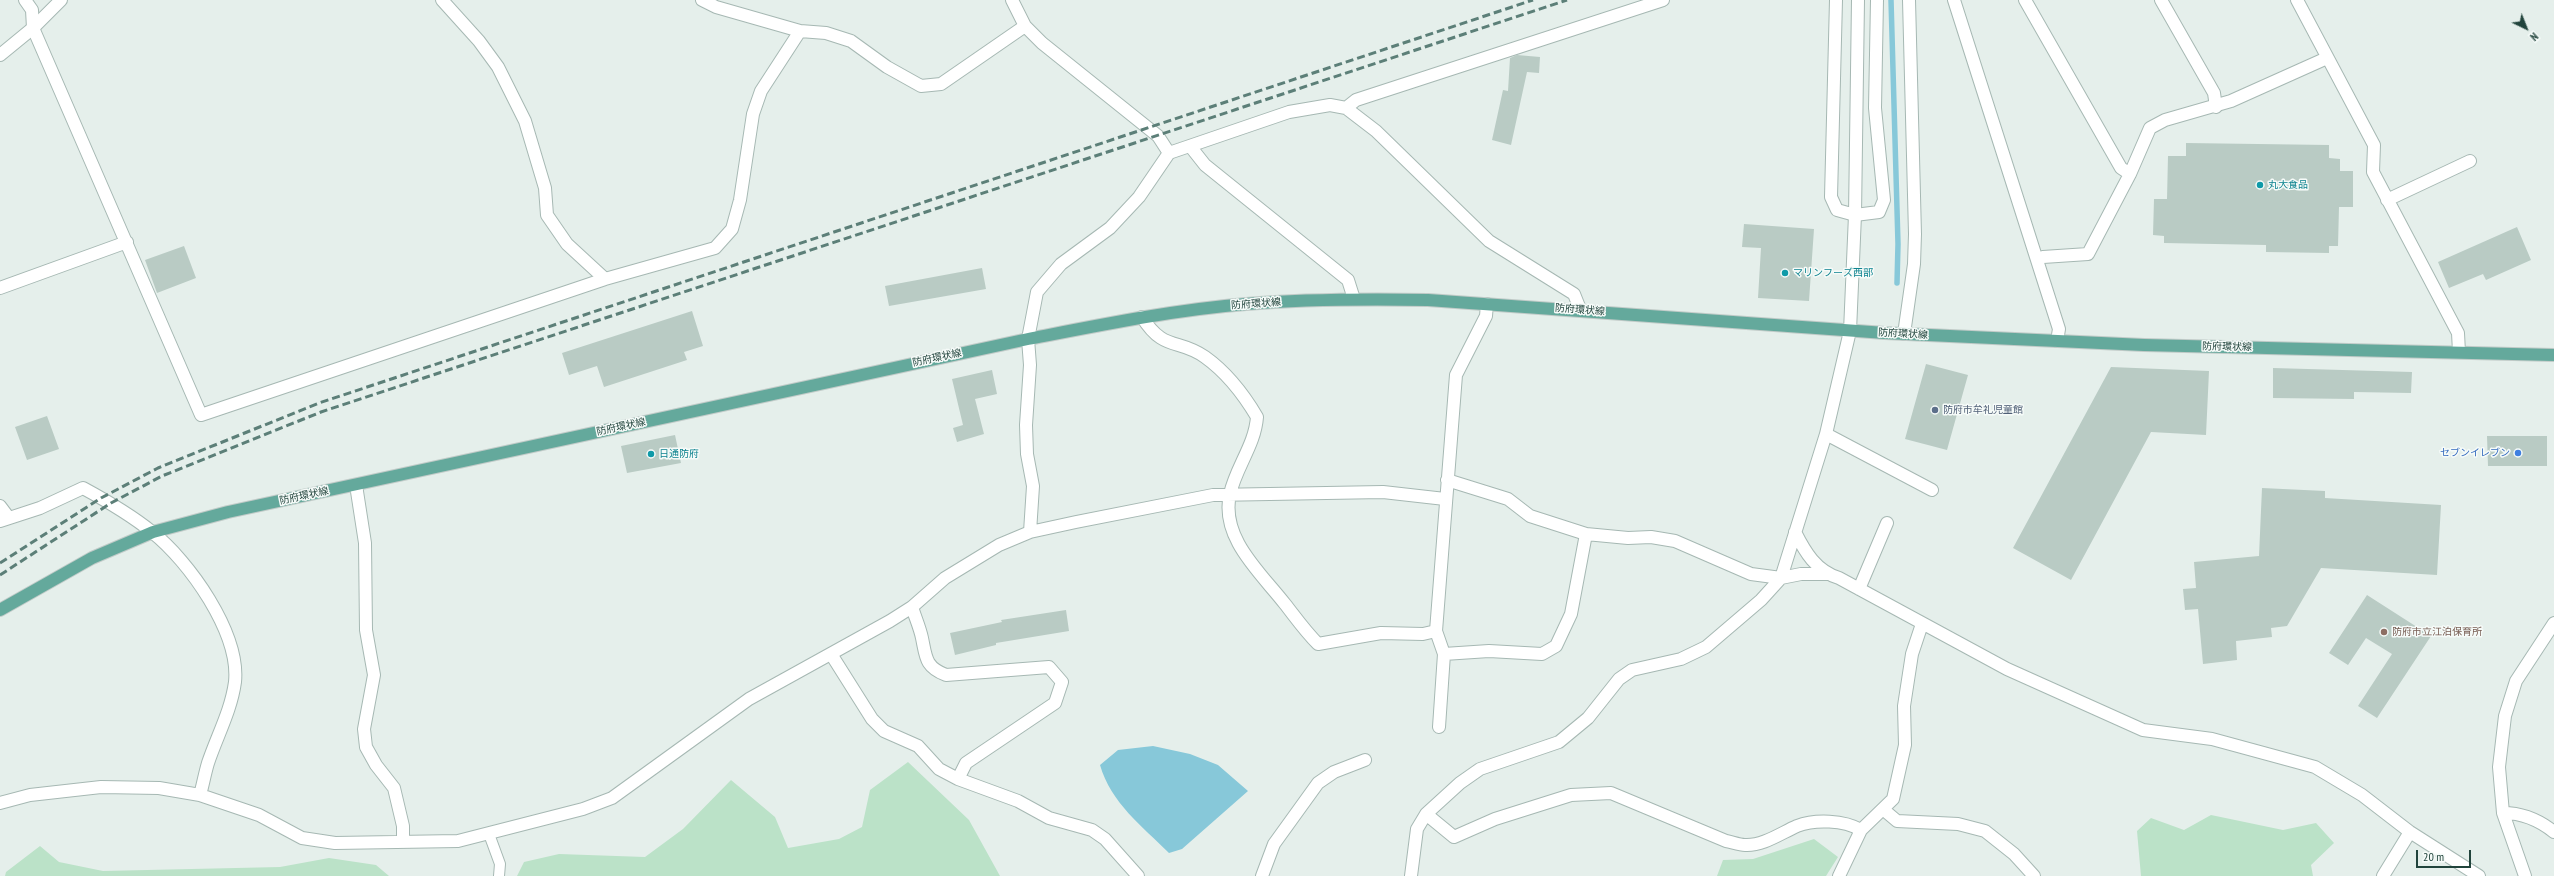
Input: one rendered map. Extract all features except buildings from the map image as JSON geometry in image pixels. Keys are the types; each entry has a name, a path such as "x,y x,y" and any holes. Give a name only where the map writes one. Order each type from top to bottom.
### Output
{"main road":[{"name":"防府環状線","path":"0,610 92,558 153,532 228,512 1028,339 1142,317 1246,304 1354,299 1487,304 1580,309 1904,334 2057,341 2554,354"}],"street":[{"path":"25,0 32,10 32,28 127,242 201,415 605,279 715,248 732,229 740,200 753,114 760,91 800,31"},
{"path":"0,55 32,28 61,0"},
{"path":"442,0 479,41 498,67 526,121 545,188 548,215 567,244 605,279"},
{"path":"702,0 716,7 800,31 826,34 851,41 887,67 921,86 941,84 1025,26"},
{"path":"1012,0 1025,26 1042,43 1158,136 1168,153"},
{"path":"1346,108 1356,100 1663,0"},
{"path":"1836,0 1831,197 1837,210 1855,215 1879,212 1884,200 1875,108 1877,0"},
{"path":"1411,876 1417,829 1426,814 1460,783 1480,769 1559,742 1588,718 1619,680 1632,670 1681,659 1706,647 1761,600 1781,578 1826,434 1850,331 1855,215 1855,96 1858,0"},
{"path":"1904,334 1914,264 1915,234 1909,0"},
{"path":"1954,0 2059,329 2057,341"},
{"path":"2025,0 2121,168 2130,174"},
{"path":"2161,0 2214,93 2216,107"},
{"path":"2297,0 2374,145 2373,172 2458,333 2459,352"},
{"path":"2037,260 2043,257 2088,254 2130,174 2150,128 2165,120 2216,107 2327,58"},
{"path":"1030,532 1033,486 1027,454 1026,425 1030,365 1028,339 1037,292 1061,264 1110,228 1139,197 1168,153 1289,112 1330,105 1346,108 1376,131 1489,241 1574,294 1580,309"},
{"path":"1190,146 1205,165 1348,280 1354,299"},
{"path":"2387,200 2470,161"},
{"path":"0,288 127,242"},
{"path":"1439,727 1444,654 1436,631 1445,500 1456,375 1486,316 1487,304"},
{"path":"1142,317 1150,328 1163,340 1204,356 1219,368 1257,417 1256,430 1234,479 1228,509 1239,544 1252,566 1318,644 1381,633 1423,634 1436,631"},
{"path":"1826,434 1932,490"},
{"path":"1447,480 1508,499 1530,516 1586,534 1628,538 1651,537 1675,542 1751,574 1781,578 1801,574 1827,574"},
{"path":"356,485 365,543 366,630 374,675 364,729 366,747 376,765 394,788 403,826 403,842"},
{"path":"0,506 4,520 83,488 111,503 153,532 168,547 206,594 220,615 230,645 235,681 228,713 208,763 200,795"},
{"path":"0,803 30,795 101,787 159,788 200,795 258,815 302,838 335,843 458,841 583,809 612,798 749,699 912,607 945,578 999,545 1030,532 1213,495 1383,492 1445,500"},
{"path":"1859,589 1888,523"},
{"path":"1795,532 1814,562 1827,574 1859,589 1922,624 2007,668 2143,730 2212,739 2315,767 2362,795 2410,832 2479,876"},
{"path":"1444,654 1489,650 1542,654 1556,646 1571,614 1586,534"},
{"path":"912,607 922,637 925,658 935,671 946,675 1049,667 1062,682 1055,703 966,763 958,779"},
{"path":"2525,876 2503,812 2499,767 2505,716 2516,682 2554,623"},
{"path":"1839,876 1861,830 1884,810 1893,799 1903,753 1904,706 1912,654 1922,624"},
{"path":"831,654 872,719 884,731 918,746 939,769 958,779 1018,801 1049,818 1092,830 1105,839 1138,876"},
{"path":"1262,876 1278,837 1318,783 1334,772 1365,760"},
{"path":"1426,814 1454,837 1495,819 1571,795 1611,793 1726,841 1746,845 1768,840 1799,825 1824,822 1852,825 1861,830"},
{"path":"1884,810 1897,821 1958,824 1985,831 2014,854 2034,876"},
{"path":"2503,812 2516,813 2544,824 2554,832"},
{"path":"2382,876 2410,832"}],"lane":[{"path":"489,834 500,864 499,876"}],"green space":[{"path":"908,762 969,820 1000,876 517,876 524,862 559,854 645,857 683,829 731,780 775,817 788,848 839,839 862,827 870,790"},
{"path":"2211,815 2283,830 2316,823 2334,843 2311,865 2313,876 2141,876 2137,831 2151,818 2184,830"},
{"path":"1814,839 1838,857 1826,876 1717,876 1723,860 1753,859"},
{"path":"40,846 59,862 103,871 280,867 329,858 376,865 389,876 5,876 6,872"}],"water":[{"path":"1153,746 1190,754 1218,765 1248,791 1182,849 1169,853 1128,813 1105,779 1100,765 1118,750"}],"waterway":[{"path":"1891,0 1898,244 1897,283"}],"railway":[{"path":"0,563 101,498 158,468 319,403 1533,0"},
{"path":"0,575 111,503 162,476 321,412 1567,0"}],"place":[{"name":"丸大食品","path":"2260,185"},
{"name":"マリンフーズ西部","path":"1785,273"},
{"name":"防府市牟礼児童館","path":"1935,410"},
{"name":"セブンイレブン","path":"2518,453"},
{"name":"日通防府","path":"651,454"},
{"name":"防府市立江泊保育所","path":"2384,632"}]}
